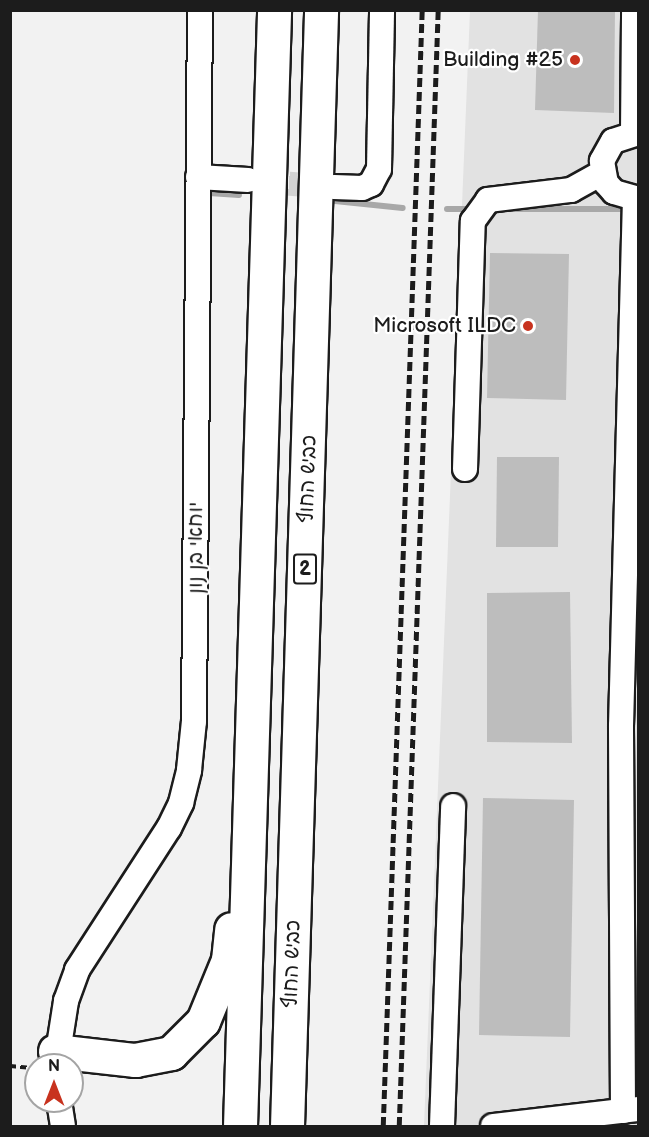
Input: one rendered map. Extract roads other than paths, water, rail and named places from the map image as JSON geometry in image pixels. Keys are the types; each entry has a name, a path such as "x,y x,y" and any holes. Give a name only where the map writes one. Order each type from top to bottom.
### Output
{"highway":[{"path":"240,1126 255,715 274,10"},
{"name":"כביש החוף","path":"287,1126 321,10"},
{"path":"84,1061 156,1059 171,1053 203,1021 228,960 255,715"}],"street":[{"name":"יוחאי בן נון","path":"52,1053 77,970 169,828 181,803 189,770 194,720 200,10"},
{"path":"334,187 371,184 379,169 382,10"},
{"path":"493,1126 631,1110 621,726 635,471 637,199 614,192 602,172 605,150 622,135 636,133 634,10"},
{"path":"465,469 473,221 488,200 571,190 602,172"},
{"path":"198,177 248,180"},
{"path":"442,1126 453,806"}],"waterway":[{"path":"209,193 239,195"},
{"path":"335,201 403,208"},
{"path":"447,209 473,209"},
{"path":"504,209 629,209"}],"tunnel":[{"path":"253,181 332,187"}],"railway":[{"path":"383,1126 422,10"},
{"path":"399,1126 438,10"}],"place":[{"name":"Building #25","path":"575,60"},
{"name":"Microsoft ILDC","path":"528,326"}]}
